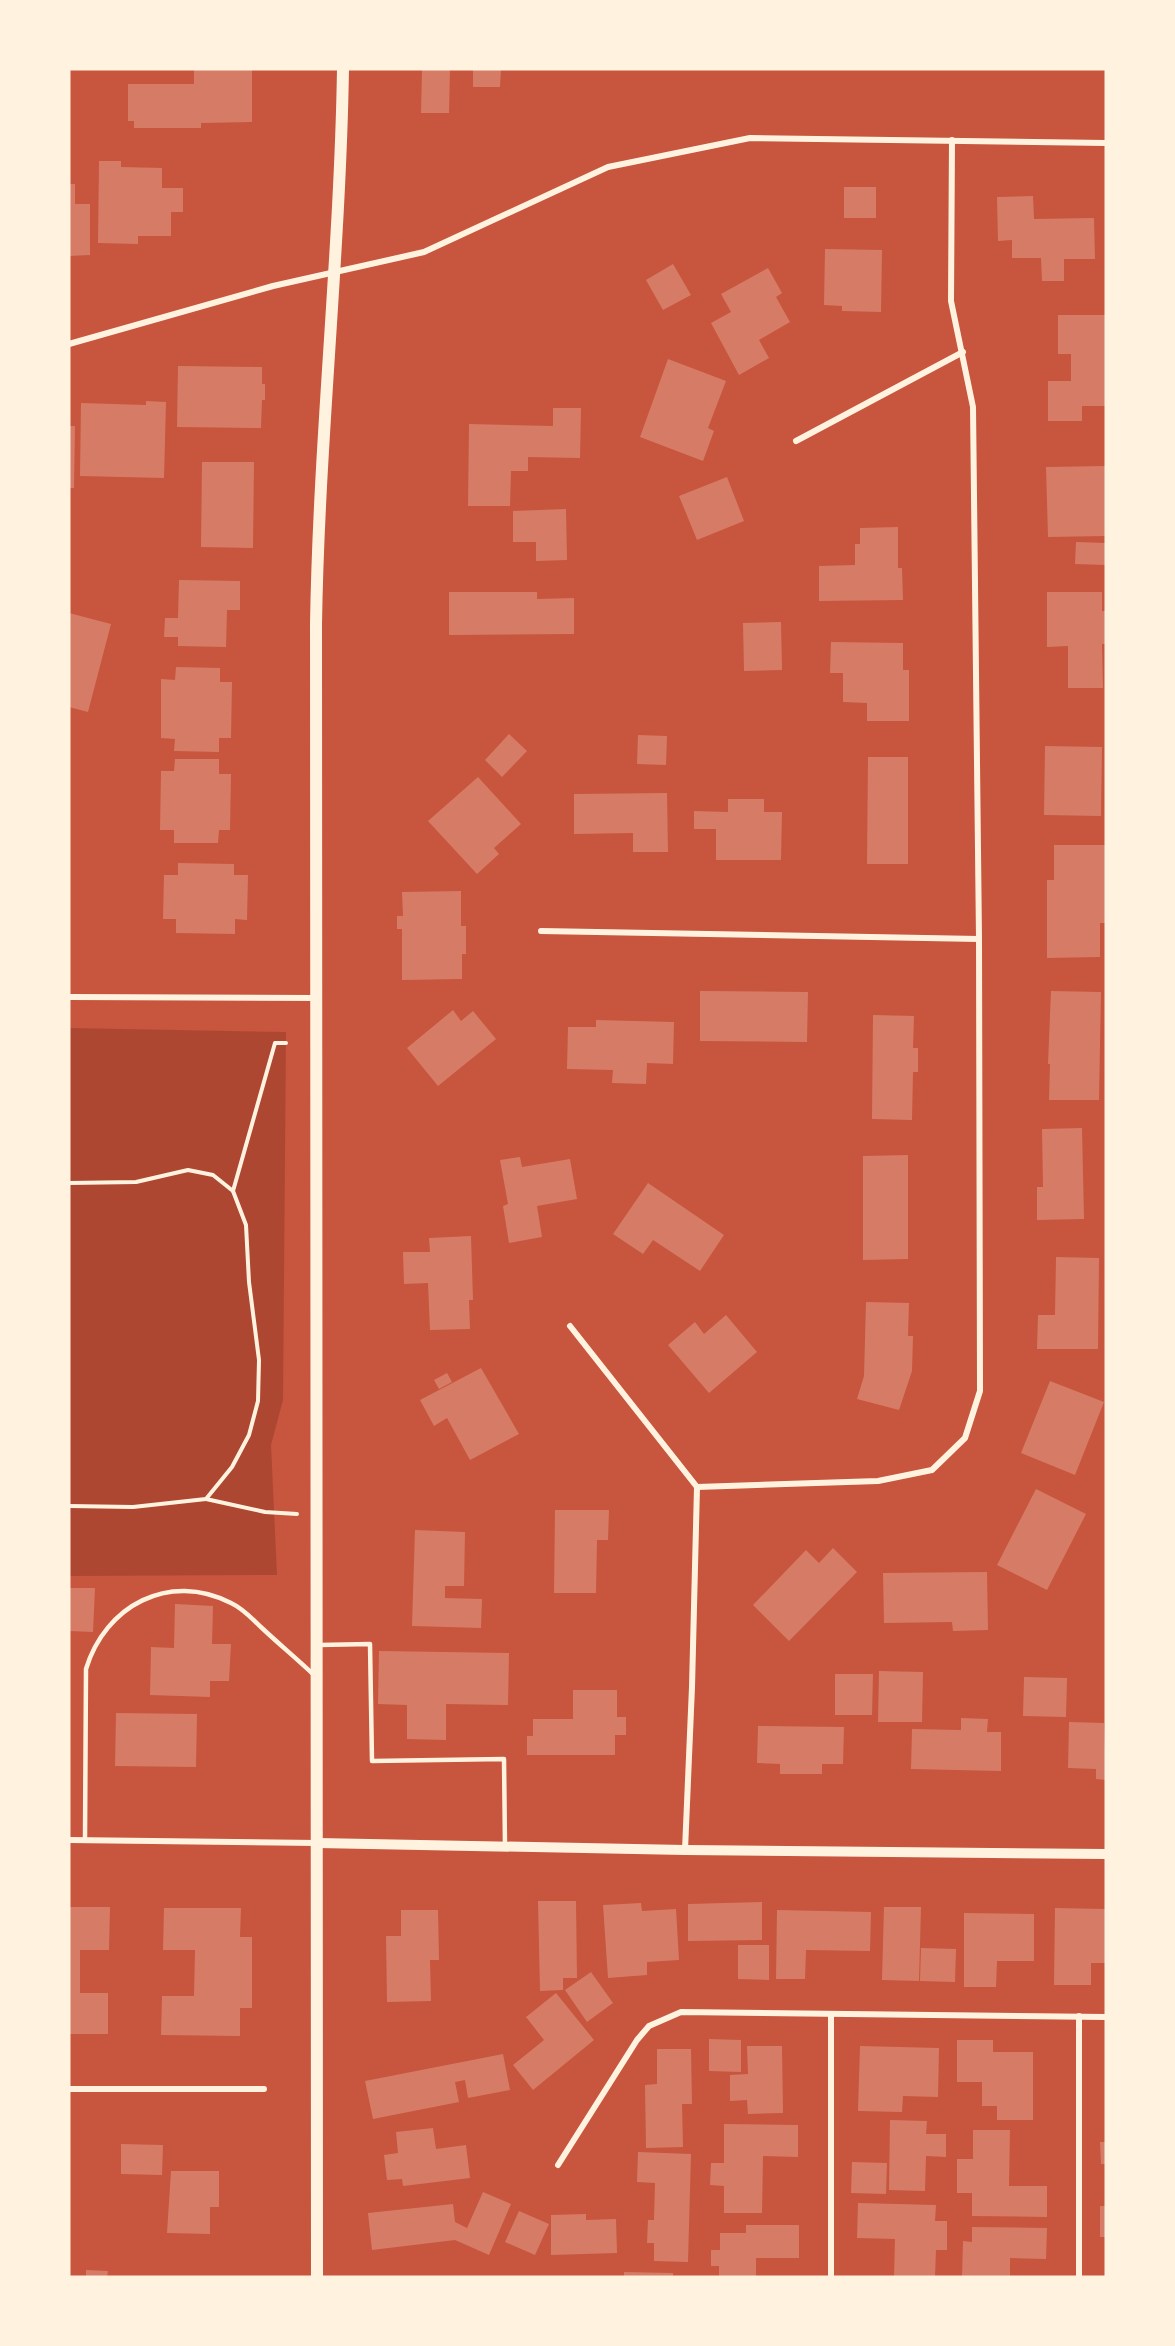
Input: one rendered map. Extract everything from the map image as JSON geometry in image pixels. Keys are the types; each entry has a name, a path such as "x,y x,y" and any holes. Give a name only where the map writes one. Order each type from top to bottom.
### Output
{"main road":[{"path":"317,2277 318,528 344,69"}],"street":[{"path":"69,344 273,286 424,252 608,167 750,138 1106,143"},
{"path":"697,1487 878,1481 932,1470 965,1438 980,1391 979,939 973,406 951,301 952,140"},
{"path":"796,441 963,352"},
{"path":"541,931 979,939"},
{"path":"69,997 316,998"},
{"path":"570,1326 697,1487 693,1687 685,1850"},
{"path":"69,1840 1106,1854"},
{"path":"558,2165 637,2040 649,2026 681,2012 1106,2017"},
{"path":"831,2014 831,2277"},
{"path":"1079,2016 1079,2277"},
{"path":"69,2089 264,2089"}],"lane":[{"path":"85,1840 86,1669 91,1652 100,1636 124,1610 139,1601 166,1593 194,1591 214,1595 248,1614 317,1678"},
{"path":"317,1645 370,1644 372,1761 504,1759 505,1846"}],"path":[{"path":"233,1191 275,1043 286,1042"},
{"path":"69,1183 136,1182 188,1170 213,1175 233,1191 246,1225 249,1282 259,1360 258,1401 249,1435 232,1467 207,1499"},
{"path":"69,1506 133,1507 207,1499 265,1512 316,1515"}],"shaded area":[{"path":"69,1028 286,1032 283,1400 271,1445 277,1575 69,1576"}],"building":[{"path":"252,69 252,122 201,123 201,128 134,128 134,121 128,121 128,84 194,84 194,70"},
{"path":"422,69 450,69 449,113 421,113"},
{"path":"473,69 501,69 500,87 473,87"},
{"path":"99,161 121,161 121,167 162,168 162,188 183,188 183,212 171,212 171,236 138,236 138,244 98,243"},
{"path":"69,184 75,184 75,204 90,204 90,255 69,256"},
{"path":"844,187 876,187 876,218 844,218"},
{"path":"1033,196 1034,219 1094,218 1095,259 1064,259 1064,281 1042,281 1041,258 1012,258 1012,240 998,241 997,197"},
{"path":"825,249 882,250 881,312 842,311 842,306 824,305"},
{"path":"673,264 691,295 663,310 646,280"},
{"path":"768,268 782,293 776,297 790,322 759,340 769,358 739,375 711,323 731,312 721,294"},
{"path":"1058,315 1106,315 1106,406 1082,406 1082,421 1048,421 1048,381 1071,381 1071,354 1058,354"},
{"path":"668,359 726,381 708,428 714,431 703,461 640,437"},
{"path":"178,366 262,367 265,400 262,400 261,428 177,427"},
{"path":"146,401 166,402 164,478 80,476 81,403 146,405"},
{"path":"553,408 581,408 580,458 528,457 528,471 511,471 510,506 468,506 469,424 553,426"},
{"path":"69,426 75,426 74,488 69,488"},
{"path":"202,462 254,462 253,548 201,547"},
{"path":"1106,466 1106,536 1048,537 1046,467"},
{"path":"727,477 744,521 697,540 679,496"},
{"path":"566,509 567,560 536,561 536,542 513,542 513,511"},
{"path":"898,527 898,568 902,568 903,600 819,601 819,566 855,565 855,544 860,544 860,528"},
{"path":"1076,542 1106,543 1106,565 1075,564"},
{"path":"179,580 240,581 240,610 227,610 226,647 178,646 178,637 164,637 165,618 178,618"},
{"path":"449,592 537,592 537,599 574,598 574,634 449,635"},
{"path":"1047,592 1102,592 1102,611 1106,611 1106,644 1102,644 1103,688 1068,688 1068,646 1047,647"},
{"path":"69,613 111,624 88,712 69,707"},
{"path":"781,622 782,670 744,671 743,623"},
{"path":"831,642 903,643 903,670 909,670 909,721 867,721 867,703 843,702 843,673 830,673"},
{"path":"176,667 220,668 220,682 232,682 231,738 219,738 219,752 174,751 175,739 161,738 161,679 175,680"},
{"path":"509,734 527,751 502,777 485,760"},
{"path":"638,735 667,736 666,765 637,764"},
{"path":"1045,746 1102,747 1101,816 1044,815"},
{"path":"868,757 908,757 908,864 867,864"},
{"path":"175,759 219,759 219,774 231,774 230,830 219,830 218,843 174,843 174,830 160,830 161,771 174,771"},
{"path":"478,777 521,824 494,848 499,854 477,874 428,821"},
{"path":"667,793 668,852 633,852 633,833 574,834 574,794"},
{"path":"728,799 764,799 764,812 782,812 781,860 716,860 716,829 694,829 694,811 728,812"},
{"path":"1054,845 1106,845 1106,923 1100,923 1100,957 1047,958 1047,880 1054,880"},
{"path":"178,863 234,864 234,875 248,875 247,920 235,919 235,934 176,933 176,919 163,919 164,875 178,875"},
{"path":"461,891 461,926 466,926 466,954 462,954 462,979 402,980 402,929 397,929 397,916 403,916 402,892"},
{"path":"700,991 808,992 807,1042 700,1041"},
{"path":"1051,991 1101,992 1099,1100 1049,1100"},
{"path":"453,1010 461,1021 473,1011 496,1039 438,1086 407,1048"},
{"path":"873,1015 914,1016 913,1048 918,1048 918,1072 913,1072 912,1120 872,1119"},
{"path":"596,1020 674,1022 673,1064 647,1063 646,1084 612,1083 613,1070 567,1069 568,1027 596,1027"},
{"path":"1082,1128 1084,1219 1037,1220 1037,1187 1043,1187 1042,1129"},
{"path":"908,1155 908,1259 863,1260 863,1156"},
{"path":"520,1157 522,1167 570,1159 577,1199 537,1206 542,1237 509,1243 503,1206 508,1204 500,1160"},
{"path":"648,1183 724,1235 700,1271 653,1240 643,1254 613,1234"},
{"path":"471,1236 473,1300 469,1300 470,1329 430,1330 428,1283 404,1284 403,1252 430,1252 429,1238"},
{"path":"1056,1257 1099,1258 1098,1349 1037,1349 1038,1315 1055,1315"},
{"path":"866,1302 909,1303 908,1336 913,1336 912,1371 899,1410 857,1399 864,1376"},
{"path":"726,1315 757,1352 709,1393 668,1345 695,1322 704,1334"},
{"path":"481,1368 519,1434 470,1460 447,1418 434,1426 420,1400"},
{"path":"447,1373 452,1382 439,1389 434,1380"},
{"path":"1050,1381 1104,1402 1075,1475 1021,1453"},
{"path":"1036,1489 1086,1514 1047,1590 997,1565"},
{"path":"555,1510 609,1510 608,1540 597,1540 596,1593 554,1593"},
{"path":"415,1530 465,1532 464,1586 445,1586 445,1598 482,1599 481,1628 412,1626"},
{"path":"833,1548 857,1572 789,1641 753,1605 806,1550 819,1563"},
{"path":"987,1572 988,1630 953,1631 952,1622 884,1623 883,1573"},
{"path":"70,1588 95,1588 93,1632 69,1631"},
{"path":"175,1604 213,1606 212,1644 231,1644 229,1681 210,1681 210,1697 150,1695 151,1647 174,1648"},
{"path":"379,1651 509,1653 508,1705 446,1704 446,1740 407,1739 407,1705 378,1704"},
{"path":"879,1671 923,1672 922,1722 878,1722"},
{"path":"835,1674 873,1674 872,1715 835,1715"},
{"path":"1024,1677 1067,1678 1066,1717 1023,1716"},
{"path":"573,1690 617,1690 617,1717 626,1717 626,1735 615,1735 615,1755 527,1755 527,1736 533,1736 533,1719 573,1719"},
{"path":"116,1713 197,1714 196,1767 115,1766"},
{"path":"961,1718 988,1719 987,1732 1001,1732 1001,1771 911,1769 912,1729 961,1730"},
{"path":"1069,1722 1104,1723 1106,1780 1096,1779 1096,1769 1068,1768"},
{"path":"758,1726 844,1727 843,1764 822,1764 822,1774 780,1774 780,1764 757,1763"},
{"path":"538,1901 576,1901 577,1978 563,1978 563,1990 540,1991"},
{"path":"762,1902 762,1940 688,1941 688,1904"},
{"path":"641,1903 642,1911 676,1909 679,1960 647,1962 647,1975 608,1978 603,1905"},
{"path":"69,1907 110,1907 109,1950 80,1950 80,1993 108,1993 108,2034 69,2034"},
{"path":"884,1907 921,1907 919,1981 882,1980"},
{"path":"164,1908 241,1908 240,1937 252,1937 252,2008 240,2008 240,2036 161,2035 162,1996 194,1996 195,1950 163,1950"},
{"path":"1055,1908 1106,1909 1106,1963 1091,1963 1091,1985 1054,1985"},
{"path":"401,1910 438,1910 439,1960 430,1960 431,2001 387,2002 386,1936 401,1936"},
{"path":"777,1910 871,1912 870,1951 806,1950 805,1979 776,1979"},
{"path":"964,1913 1034,1914 1034,1961 997,1961 996,1987 964,1987"},
{"path":"738,1945 769,1945 769,1980 738,1979"},
{"path":"921,1948 956,1949 955,1982 920,1981"},
{"path":"591,1972 613,2003 587,2022 565,1990"},
{"path":"556,1993 594,2040 533,2090 513,2065 544,2040 526,2017"},
{"path":"709,2039 741,2040 741,2072 709,2071"},
{"path":"957,2040 993,2040 993,2052 1033,2052 1033,2120 997,2120 997,2106 982,2106 982,2082 957,2082"},
{"path":"747,2046 782,2046 783,2113 748,2114 747,2100 730,2101 730,2075 748,2074"},
{"path":"860,2046 939,2048 938,2097 903,2096 902,2112 858,2111"},
{"path":"657,2049 691,2049 692,2104 682,2104 683,2147 646,2148 645,2085 657,2084"},
{"path":"503,2054 510,2090 468,2098 465,2080 455,2082 459,2102 373,2119 365,2081"},
{"path":"890,2120 927,2121 926,2134 946,2134 946,2157 926,2156 925,2191 889,2190"},
{"path":"724,2124 798,2125 798,2157 763,2156 762,2213 724,2213 724,2186 710,2185 711,2163 724,2163"},
{"path":"433,2128 436,2149 466,2145 470,2178 403,2186 402,2179 387,2180 384,2155 398,2153 396,2132"},
{"path":"973,2130 1010,2130 1009,2186 1047,2186 1047,2217 972,2216 972,2193 957,2193 957,2159 973,2159"},
{"path":"1100,2142 1106,2142 1106,2164 1101,2164"},
{"path":"121,2144 163,2145 162,2175 121,2174"},
{"path":"638,2152 691,2154 688,2262 654,2261 654,2243 647,2243 648,2220 654,2220 655,2183 637,2182"},
{"path":"852,2162 887,2163 886,2194 851,2193"},
{"path":"171,2171 219,2171 219,2207 210,2207 210,2234 167,2233"},
{"path":"483,2192 511,2204 489,2255 455,2240 372,2250 368,2213 453,2204 455,2222 467,2228"},
{"path":"858,2203 936,2205 935,2221 947,2221 947,2250 936,2250 935,2277 894,2277 895,2239 857,2238"},
{"path":"1100,2206 1106,2206 1106,2237 1100,2237"},
{"path":"519,2211 549,2224 535,2255 505,2242"},
{"path":"586,2214 586,2220 616,2219 617,2253 551,2255 551,2215"},
{"path":"746,2225 799,2225 799,2258 756,2258 756,2277 719,2277 719,2266 711,2266 711,2250 720,2250 720,2233 746,2233"},
{"path":"972,2227 1047,2228 1046,2259 1010,2258 1010,2277 962,2277 963,2241 972,2242"},
{"path":"86,2270 108,2271 107,2277 86,2277"},
{"path":"624,2272 673,2273 673,2277 624,2277"}]}
